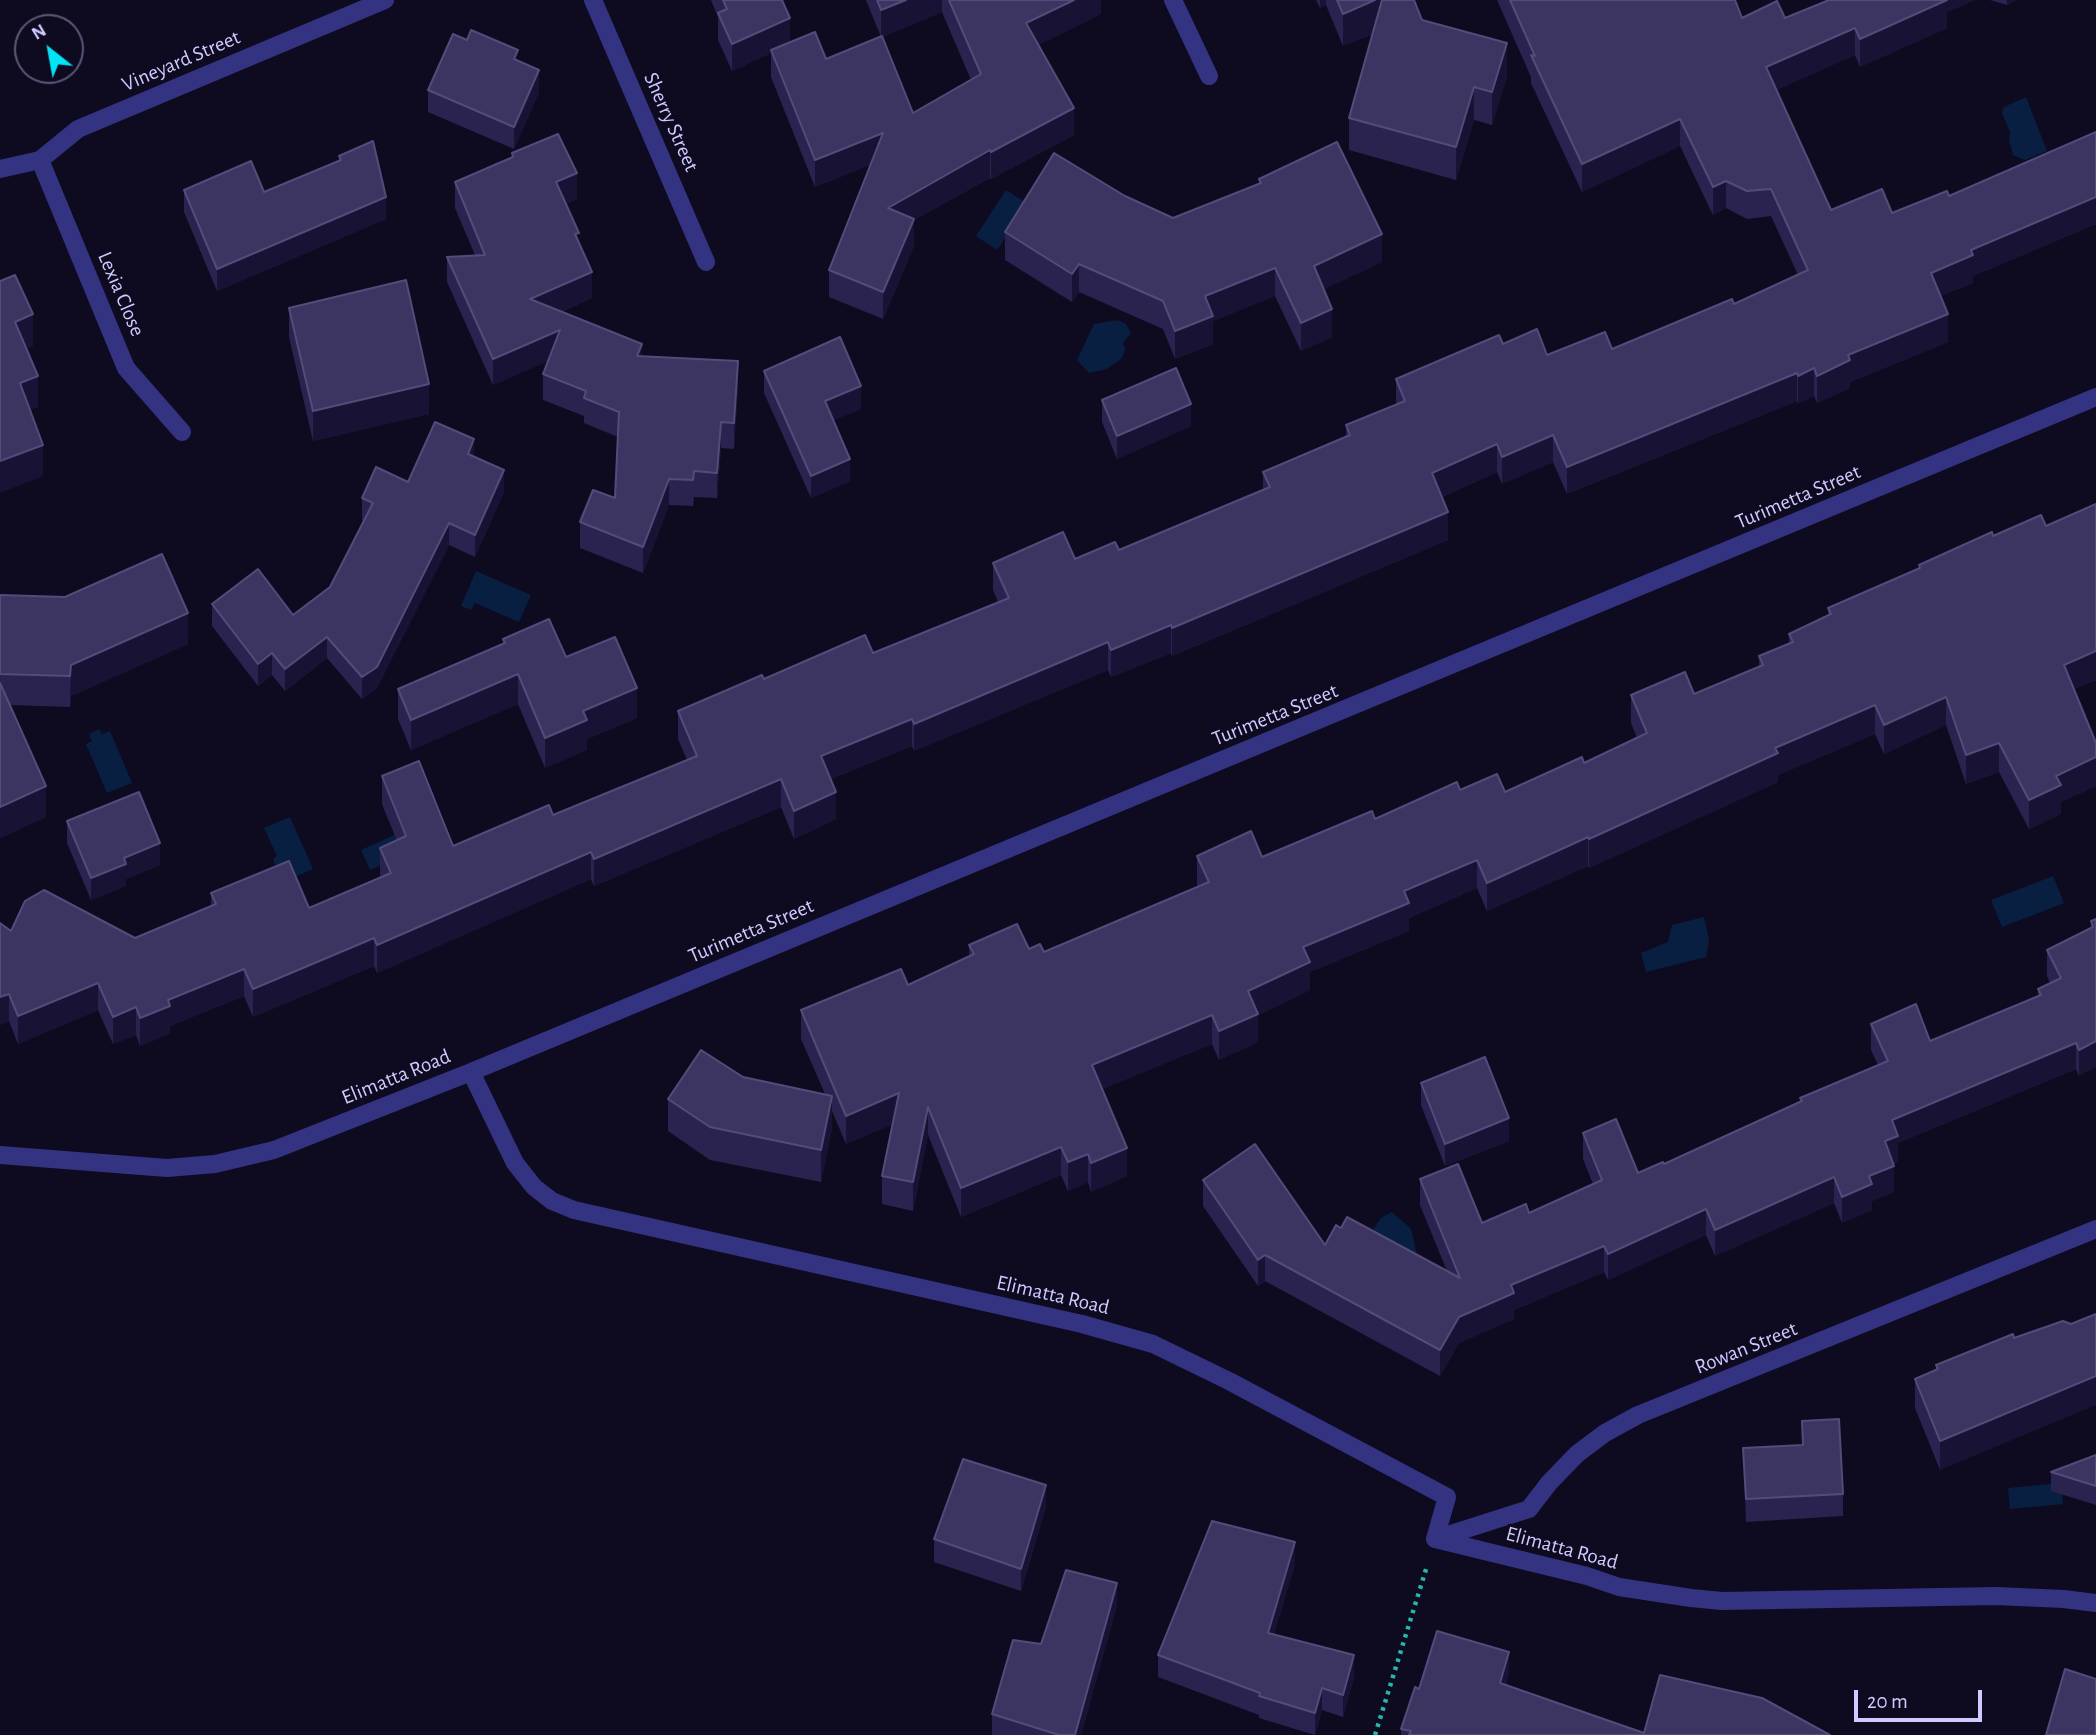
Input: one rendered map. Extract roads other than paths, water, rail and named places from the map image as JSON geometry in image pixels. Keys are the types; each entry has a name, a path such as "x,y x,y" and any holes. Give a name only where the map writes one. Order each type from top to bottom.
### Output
{"street":[{"name":"Vineyard Street","path":"0,169 40,160 78,129 385,0"},
{"name":"Sherry Street","path":"593,0 706,262"},
{"path":"1173,0 1209,76"},
{"name":"Lexia Close","path":"40,160 127,368 182,432"},
{"name":"Turimetta Street","path":"471,1072 2096,397"},
{"name":"Elimatta Road","path":"0,1155 167,1168 215,1164 274,1150 471,1072 515,1163 534,1187 552,1201 574,1210 1082,1325 1153,1344 1229,1381 1447,1497 1435,1539 1587,1576 1619,1587 1651,1594 1712,1600 1996,1596 2096,1603"},
{"name":"Rowan Street","path":"1435,1539 1529,1509 1577,1454 1605,1433 1638,1415 2096,1228"}],"water":[{"path":"2026,97 2047,151 2025,160 2013,155 2010,132 2002,113 2004,107"},
{"path":"1006,190 1028,204 997,250 976,236"},
{"path":"1118,320 1126,324 1131,333 1123,343 1125,349 1122,358 1107,369 1089,373 1077,360 1094,324"},
{"path":"476,571 531,595 519,622 475,603 471,610 461,606"},
{"path":"99,729 102,734 110,731 132,783 107,793 86,744 92,741 89,734"},
{"path":"290,817 313,869 283,882 273,859 277,856 264,828"},
{"path":"421,823 387,862 370,870 361,850"},
{"path":"2053,876 2064,903 2002,927 1991,900"},
{"path":"1704,917 1709,940 1706,957 1646,972 1641,953 1668,942 1672,925"},
{"path":"1392,1212 1411,1229 1417,1255 1378,1249 1373,1229 1381,1218"},
{"path":"2061,1483 2063,1504 2010,1509 2008,1488"}]}
